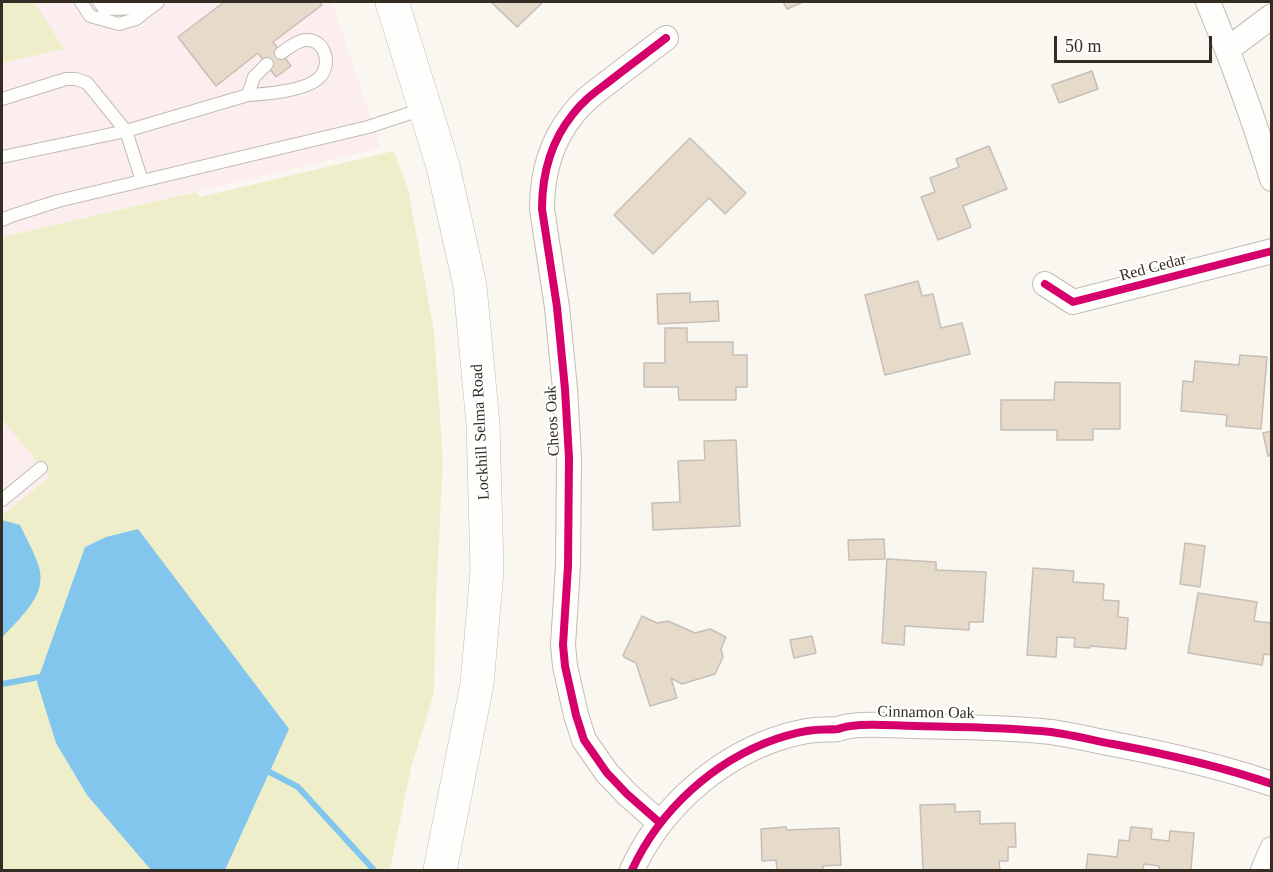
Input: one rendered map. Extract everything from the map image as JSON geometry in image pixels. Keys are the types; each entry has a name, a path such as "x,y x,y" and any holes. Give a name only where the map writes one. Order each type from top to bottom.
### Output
{"main road":[{"name":"Lockhill Selma Road","path":"392,2 443,166 470,286 483,424 487,571 477,684 440,870"}],"street":[{"path":"1208,2 1228,50 1272,179"},
{"path":"1228,50 1272,16"},
{"name":"Cheos Oak","path":"660,823 607,773 584,740 565,666 569,458 557,308 542,209 542,192 547,163 557,138 573,114 586,99 666,38"},
{"name":"Red Cedar","path":"1045,284 1073,302 1272,251"},
{"name":"Cinnamon Oak","path":"632,870 660,823 701,781 749,751 776,739 814,730 852,726 987,727 1062,734 1160,753 1272,784"},
{"path":"1263,870 1272,849"}],"lane":[{"path":"81,2 90,16 119,24 136,19 154,5"},
{"path":"99,2 104,9 154,5"},
{"path":"111,2 113,5 154,5"},
{"path":"2,157 126,131 248,94 268,94 304,86 319,77 326,67 326,55 321,46 313,40 295,43 281,53"},
{"path":"248,94 254,77 267,64"},
{"path":"2,99 66,80 76,79 87,83 126,131 142,181"},
{"path":"2,220 58,201 368,127 426,108"},
{"path":"2,500 41,468"}],"shaded area":[{"path":"2,2 332,2 381,148 2,237"},
{"path":"2,331 94,452 2,528"}],"green space":[{"path":"2,2 35,2 64,49 2,63"},
{"path":"394,151 408,189 434,331 443,460 434,693 411,768 390,870 2,870 2,515 50,477 2,419 2,237 196,192 200,197"}],"water":[{"path":"2,520 20,525 37,562 40,582 29,608 2,638"},
{"path":"138,529 289,729 225,870 151,870 87,795 56,743 37,682 85,547 106,537"}],"building":[{"path":"224,2 319,2 322,5 273,42 291,66 276,77 258,53 216,86 178,37"},
{"path":"491,2 543,2 517,27"},
{"path":"783,2 803,2 787,9"},
{"path":"1092,71 1098,89 1059,103 1052,85"},
{"path":"690,138 746,193 725,214 709,198 653,254 614,215"},
{"path":"989,146 1007,189 963,206 971,227 938,240 921,197 935,192 930,178 959,167 956,159"},
{"path":"918,281 922,296 933,294 941,328 962,323 970,354 885,375 865,295"},
{"path":"690,293 690,302 718,301 719,321 658,324 657,294"},
{"path":"665,328 687,328 687,342 733,342 733,355 747,355 747,387 736,387 736,400 679,400 678,387 644,387 644,363 665,363"},
{"path":"1240,355 1267,357 1261,429 1226,426 1227,415 1181,411 1183,381 1193,382 1195,361 1239,365"},
{"path":"1055,382 1120,383 1120,429 1093,429 1093,440 1057,440 1057,430 1001,430 1001,400 1054,400"},
{"path":"1272,431 1272,455 1268,456 1263,433"},
{"path":"736,440 740,526 653,530 652,503 680,502 678,461 705,460 704,441"},
{"path":"884,539 885,559 849,560 848,540"},
{"path":"1185,543 1205,546 1200,587 1180,584"},
{"path":"887,559 936,562 936,570 986,572 983,622 969,622 969,630 905,626 904,645 882,643"},
{"path":"1033,568 1074,571 1073,582 1104,584 1103,600 1119,601 1118,617 1128,618 1126,649 1074,647 1075,638 1057,637 1056,657 1027,655"},
{"path":"1198,593 1257,602 1254,621 1272,623 1272,655 1264,654 1262,665 1188,653"},
{"path":"642,616 657,623 668,621 695,633 710,629 726,637 721,649 723,657 715,674 682,684 671,678 677,698 650,706 636,663 623,655"},
{"path":"812,636 816,653 794,658 790,640"},
{"path":"955,804 955,812 980,811 980,824 1015,823 1016,847 1008,847 1008,861 999,861 1000,870 923,870 920,805"},
{"path":"786,827 787,830 839,828 841,865 823,866 823,870 777,870 776,860 762,861 761,829"},
{"path":"1131,827 1152,829 1151,839 1169,841 1170,831 1194,833 1191,870 1159,870 1159,866 1144,864 1143,870 1086,870 1088,854 1117,857 1119,840 1129,841"}],"waterway":[{"path":"2,684 45,676"},
{"path":"262,768 298,787 374,870"}],"cycle path":[{"path":"660,823 607,773 584,740 565,666 563,645 568,566 569,458 557,307 542,196 549,158 565,124 590,96 666,38"},
{"path":"1045,284 1073,302 1272,251"},
{"path":"632,870 643,848 673,808 710,775 731,760 753,749 796,733 810,731 875,725 1000,728 1051,732 1193,761 1272,784"}]}
